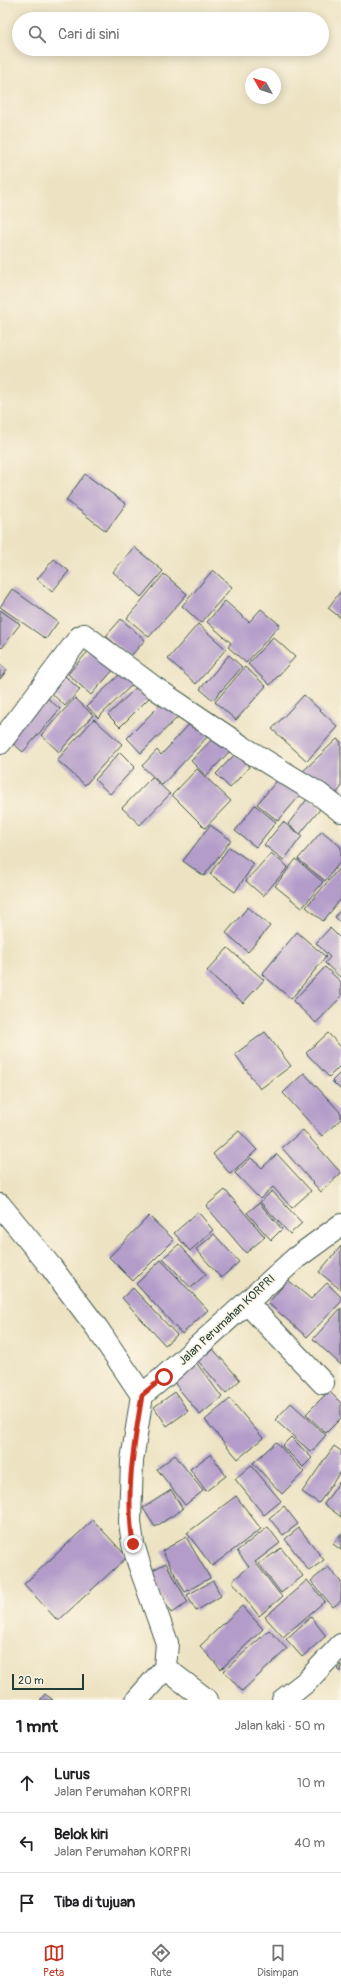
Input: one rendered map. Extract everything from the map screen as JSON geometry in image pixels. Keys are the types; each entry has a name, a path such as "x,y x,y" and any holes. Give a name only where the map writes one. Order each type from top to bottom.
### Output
{"street":[{"path":"0,743 80,637 84,636 155,688 244,748 319,794 341,811"},
{"path":"0,1204 97,1328 142,1395 132,1462 130,1522 133,1544 167,1643 165,1668 137,1700"},
{"name":"Jalan Perumahan KORPRI","path":"142,1395 296,1258 341,1225"},
{"path":"247,1303 323,1383"},
{"path":"283,1700 306,1682 341,1645"},
{"path":"165,1668 207,1700"}],"building":[{"path":"85,474 126,504 106,531 66,500"},
{"path":"134,547 163,571 141,597 113,572"},
{"path":"54,559 69,571 52,592 37,579"},
{"path":"213,570 232,587 201,623 182,606"},
{"path":"164,574 187,594 149,637 127,618"},
{"path":"12,589 58,622 46,639 0,607"},
{"path":"341,591 341,618 328,608"},
{"path":"225,601 249,622 261,609 280,625 246,663 228,647 231,643 207,622"},
{"path":"0,610 20,624 2,648 0,646"},
{"path":"121,619 145,640 130,657 106,636"},
{"path":"198,624 226,649 196,684 168,659"},
{"path":"273,637 295,657 270,685 248,664"},
{"path":"91,648 115,668 91,695 68,674"},
{"path":"229,655 242,667 213,700 200,689"},
{"path":"0,664 7,670 0,679"},
{"path":"245,667 266,686 236,720 215,702"},
{"path":"125,669 136,681 98,718 87,706"},
{"path":"62,673 80,690 65,706 47,689"},
{"path":"140,684 151,696 120,727 108,715"},
{"path":"44,695 60,709 23,752 7,738"},
{"path":"304,695 338,727 307,761 272,729"},
{"path":"75,698 93,715 59,752 41,735"},
{"path":"165,700 180,715 141,753 127,738"},
{"path":"195,718 211,733 162,785 142,766 157,750 161,755"},
{"path":"94,719 122,744 85,785 57,760"},
{"path":"218,733 233,748 206,776 191,761"},
{"path":"337,739 341,742 341,788 335,795 301,773"},
{"path":"120,752 135,767 110,794 95,780"},
{"path":"235,754 249,767 230,788 216,774"},
{"path":"197,769 231,801 205,828 172,795"},
{"path":"282,775 303,792 278,821 257,804"},
{"path":"152,777 170,794 140,825 122,808"},
{"path":"308,798 321,808 300,834 288,824"},
{"path":"255,805 276,822 256,847 235,831"},
{"path":"283,822 302,836 284,860 264,845"},
{"path":"210,825 231,840 204,876 183,861"},
{"path":"322,831 341,847 341,861 325,881 298,859"},
{"path":"229,847 254,864 235,892 210,874"},
{"path":"271,853 288,867 263,896 246,881"},
{"path":"296,859 323,882 302,908 275,886"},
{"path":"341,866 341,899 323,921 306,907"},
{"path":"248,907 270,926 248,952 226,933"},
{"path":"341,909 341,923 335,917"},
{"path":"330,928 341,939 341,978 325,963 330,957 316,943"},
{"path":"297,932 326,957 291,999 262,974"},
{"path":"228,948 264,980 243,1003 207,971"},
{"path":"325,967 341,982 341,997 316,1023 293,1001"},
{"path":"265,1032 291,1066 260,1089 235,1054"},
{"path":"328,1033 341,1047 341,1065 329,1077 306,1053"},
{"path":"341,1072 341,1090 332,1081"},
{"path":"304,1073 341,1113 341,1119 322,1136 283,1093"},
{"path":"303,1130 341,1173 321,1192 282,1148"},
{"path":"239,1131 257,1150 230,1174 213,1154"},
{"path":"277,1154 311,1191 292,1208 273,1187 260,1199 235,1173 251,1158 262,1168"},
{"path":"225,1190 265,1237 246,1253 206,1206"},
{"path":"272,1191 302,1223 290,1234 260,1202"},
{"path":"259,1203 282,1229 271,1240 247,1213"},
{"path":"198,1212 213,1230 190,1251 174,1233"},
{"path":"149,1216 174,1240 133,1281 109,1257"},
{"path":"214,1234 239,1262 221,1278 196,1249"},
{"path":"179,1244 206,1274 191,1288 163,1258"},
{"path":"341,1246 341,1290 319,1272"},
{"path":"161,1260 208,1310 182,1334 136,1284"},
{"path":"288,1280 311,1299 327,1283 341,1297 341,1302 307,1337 268,1303"},
{"path":"133,1288 177,1335 165,1345 122,1298"},
{"path":"341,1308 341,1365 313,1339"},
{"path":"213,1349 240,1380 226,1393 198,1361"},
{"path":"195,1361 222,1397 200,1415 172,1380"},
{"path":"329,1391 341,1403 341,1418 326,1433 306,1414"},
{"path":"175,1392 188,1411 167,1426 154,1407"},
{"path":"230,1399 263,1438 238,1459 205,1420"},
{"path":"291,1403 326,1435 311,1452 275,1420"},
{"path":"291,1437 312,1458 303,1467 282,1446"},
{"path":"276,1442 304,1472 282,1494 253,1463"},
{"path":"334,1446 341,1451 341,1471 319,1503 302,1492"},
{"path":"211,1454 226,1476 206,1491 190,1469"},
{"path":"175,1455 203,1491 185,1505 157,1469"},
{"path":"251,1465 281,1501 264,1515 235,1479"},
{"path":"341,1480 341,1517 324,1504"},
{"path":"171,1490 183,1509 155,1527 143,1508"},
{"path":"236,1496 261,1529 212,1566 187,1533"},
{"path":"284,1506 298,1524 283,1535 269,1518"},
{"path":"93,1520 127,1557 58,1621 24,1584"},
{"path":"268,1527 280,1543 255,1562 282,1597 259,1616 232,1581 249,1567 237,1551"},
{"path":"299,1528 324,1560 309,1571 285,1539"},
{"path":"341,1534 341,1550 333,1544"},
{"path":"186,1537 210,1578 185,1592 162,1551"},
{"path":"281,1548 303,1576 281,1593 259,1564"},
{"path":"166,1563 188,1603 171,1613 149,1572"},
{"path":"328,1567 341,1582 341,1601 333,1607 311,1581"},
{"path":"307,1580 325,1601 283,1637 265,1617"},
{"path":"213,1581 221,1596 196,1611 187,1595"},
{"path":"242,1606 263,1629 221,1669 200,1646"},
{"path":"311,1617 326,1636 302,1657 286,1639"},
{"path":"269,1630 287,1649 242,1691 224,1671"},
{"path":"341,1664 341,1672 337,1668"},
{"path":"45,1694 53,1700 40,1700"}],"route":[{"path":"133,1544 130,1522 130,1481 142,1395 164,1377"}]}
